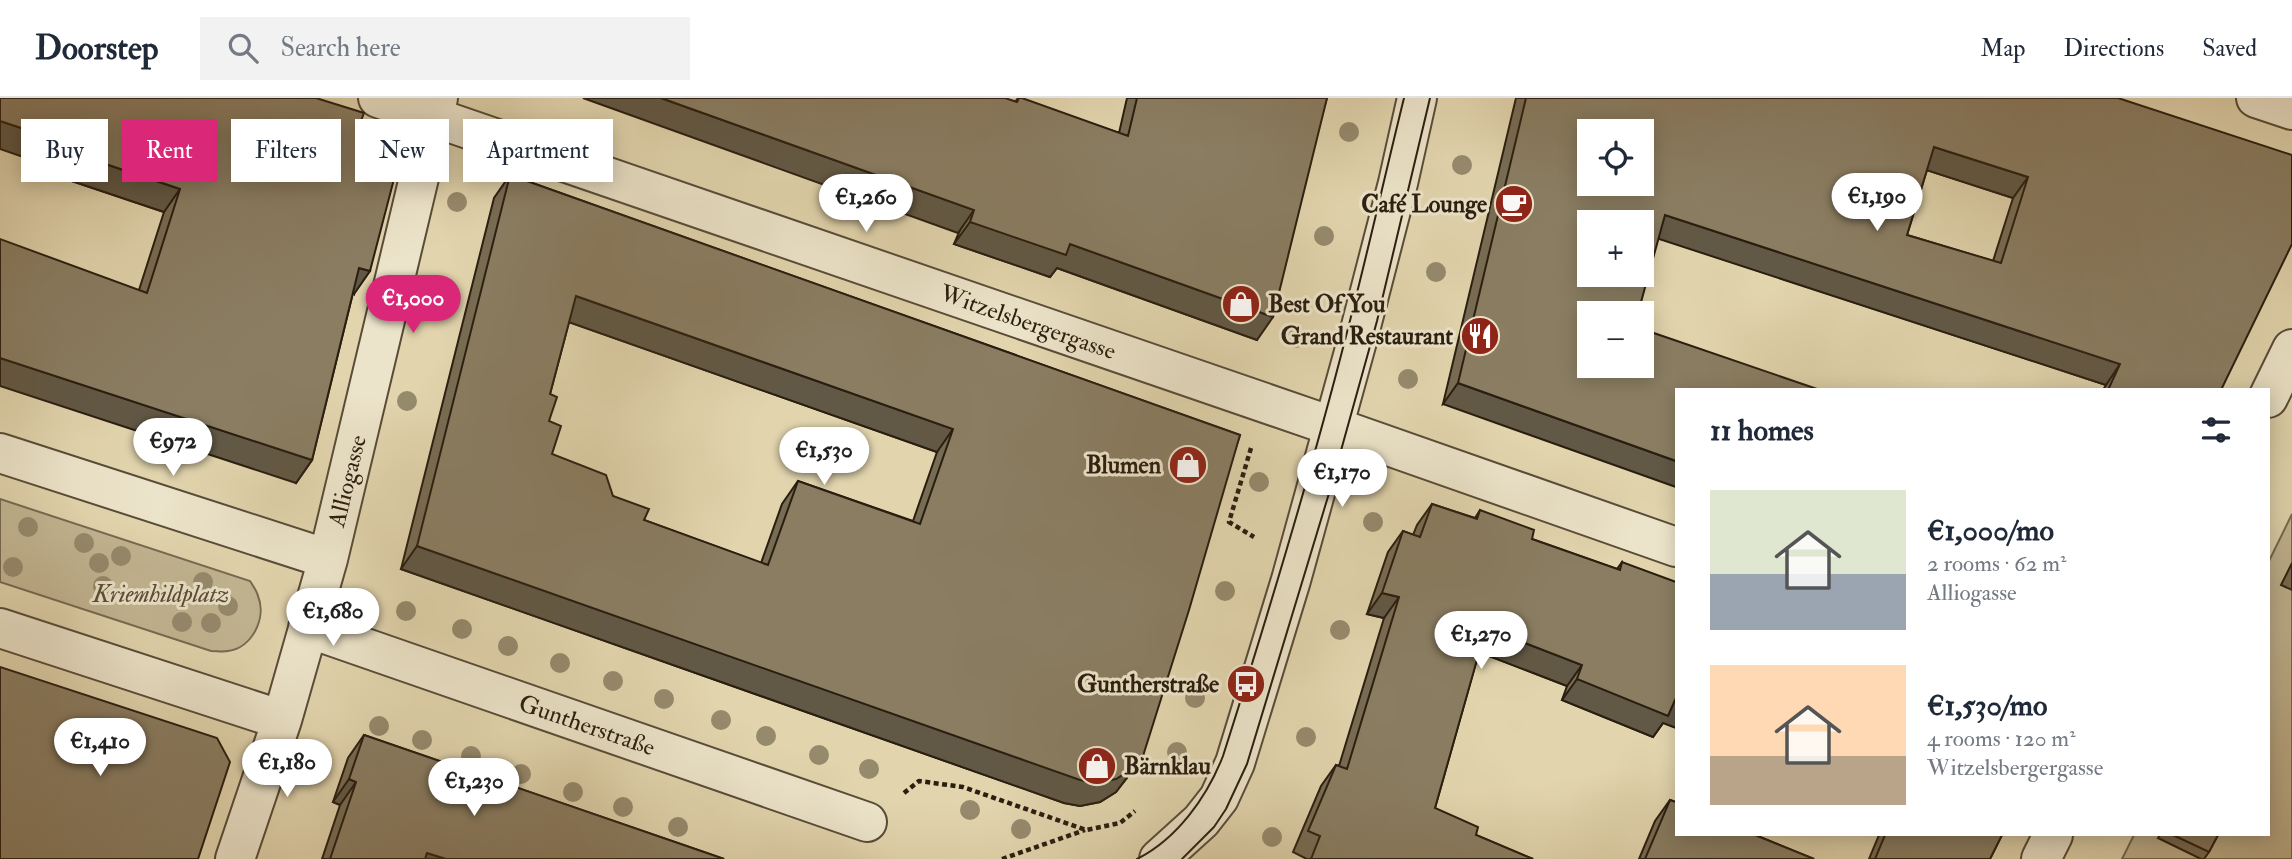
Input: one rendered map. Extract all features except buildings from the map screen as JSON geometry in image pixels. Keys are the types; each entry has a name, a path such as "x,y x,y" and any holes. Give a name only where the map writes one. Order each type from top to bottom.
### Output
{"street":[{"name":"Witzelsbergergasse","path":"378,98 437,107 1265,404 1675,547"},
{"path":"1171,849 1201,821 1219,798 1235,763 1334,427 1395,196 1417,98"},
{"path":"2256,98 2292,110"},
{"name":"Alliogasse","path":"235,859 282,720 328,559 437,107"},
{"path":"2270,394 2292,349"},
{"path":"0,453 328,559"},
{"path":"0,628 282,720"},
{"name":"Guntherstraße","path":"308,628 867,822"},
{"path":"2041,859 2052,836"}],"path":[{"path":"1262,541 1228,522 1265,404"},
{"path":"867,822 919,781 962,787 1086,830"},
{"path":"1002,859 1086,830 1120,823 1145,802 1171,849"}],"green space":[{"name":"Kriemhildplatz","path":"0,499 250,581 257,592 260,605 259,622 255,631 237,649 211,651 0,582"},
{"path":"2292,514 2292,859 2122,859 2134,836 2270,836 2270,559"}],"tram line":[{"path":"1137,859 1152,851 1189,815 1208,787 1223,756 1317,445 1404,98"},
{"path":"1182,859 1214,827 1226,809 1247,764 1330,490 1377,321 1430,98"}],"place":[{"name":"Café Lounge","path":"1514,204"},
{"name":"Best Of You","path":"1241,304"},
{"name":"Grand Restaurant","path":"1480,336"},
{"name":"Blumen","path":"1188,465"},
{"name":"Guntherstraße","path":"1246,684"},
{"name":"Bärnklau","path":"1097,766"}]}
